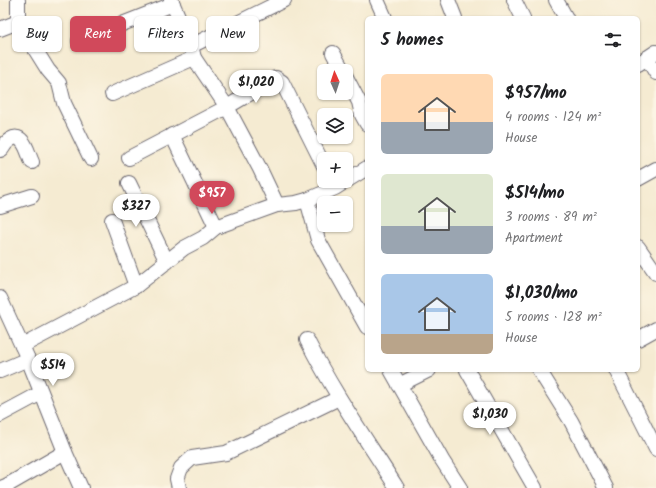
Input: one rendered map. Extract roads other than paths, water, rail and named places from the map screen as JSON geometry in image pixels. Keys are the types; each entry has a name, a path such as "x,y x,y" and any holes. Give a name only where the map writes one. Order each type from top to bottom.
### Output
{"street":[{"path":"18,0 18,16"},
{"path":"198,49 284,0"},
{"path":"377,0 384,16"},
{"path":"448,0 454,16"},
{"path":"514,0 522,16"},
{"path":"556,0 565,16"},
{"path":"126,21 172,2 178,16"},
{"path":"0,29 12,24"},
{"path":"37,52 48,70 59,83 64,103 91,159"},
{"path":"112,94 193,52 227,107 260,169 276,206"},
{"path":"333,53 339,64"},
{"path":"647,58 656,73"},
{"path":"129,158 227,107 274,78 278,78 282,82 317,152"},
{"path":"353,91 359,102 365,120"},
{"path":"172,135 216,227"},
{"path":"0,150 10,139 19,139 23,141 32,162"},
{"path":"353,176 365,169"},
{"path":"640,178 656,169"},
{"path":"129,183 167,262"},
{"path":"22,346 136,286 184,248 203,238 216,227 276,206 307,200 330,188"},
{"path":"0,206 32,196"},
{"path":"307,200 318,240 365,323"},
{"path":"112,220 136,286"},
{"path":"640,250 656,273"},
{"path":"0,298 28,359 81,488"},
{"path":"640,338 656,329"},
{"path":"307,340 321,368 339,398 397,488"},
{"path":"0,371 28,359"},
{"path":"392,372 460,488"},
{"path":"399,385 425,372"},
{"path":"468,372 535,488"},
{"path":"540,372 571,421 606,488"},
{"path":"617,372 656,449"},
{"path":"0,415 41,393"},
{"path":"179,488 177,479 181,468 192,458 226,453 339,398"},
{"path":"1,488 65,452"}]}
